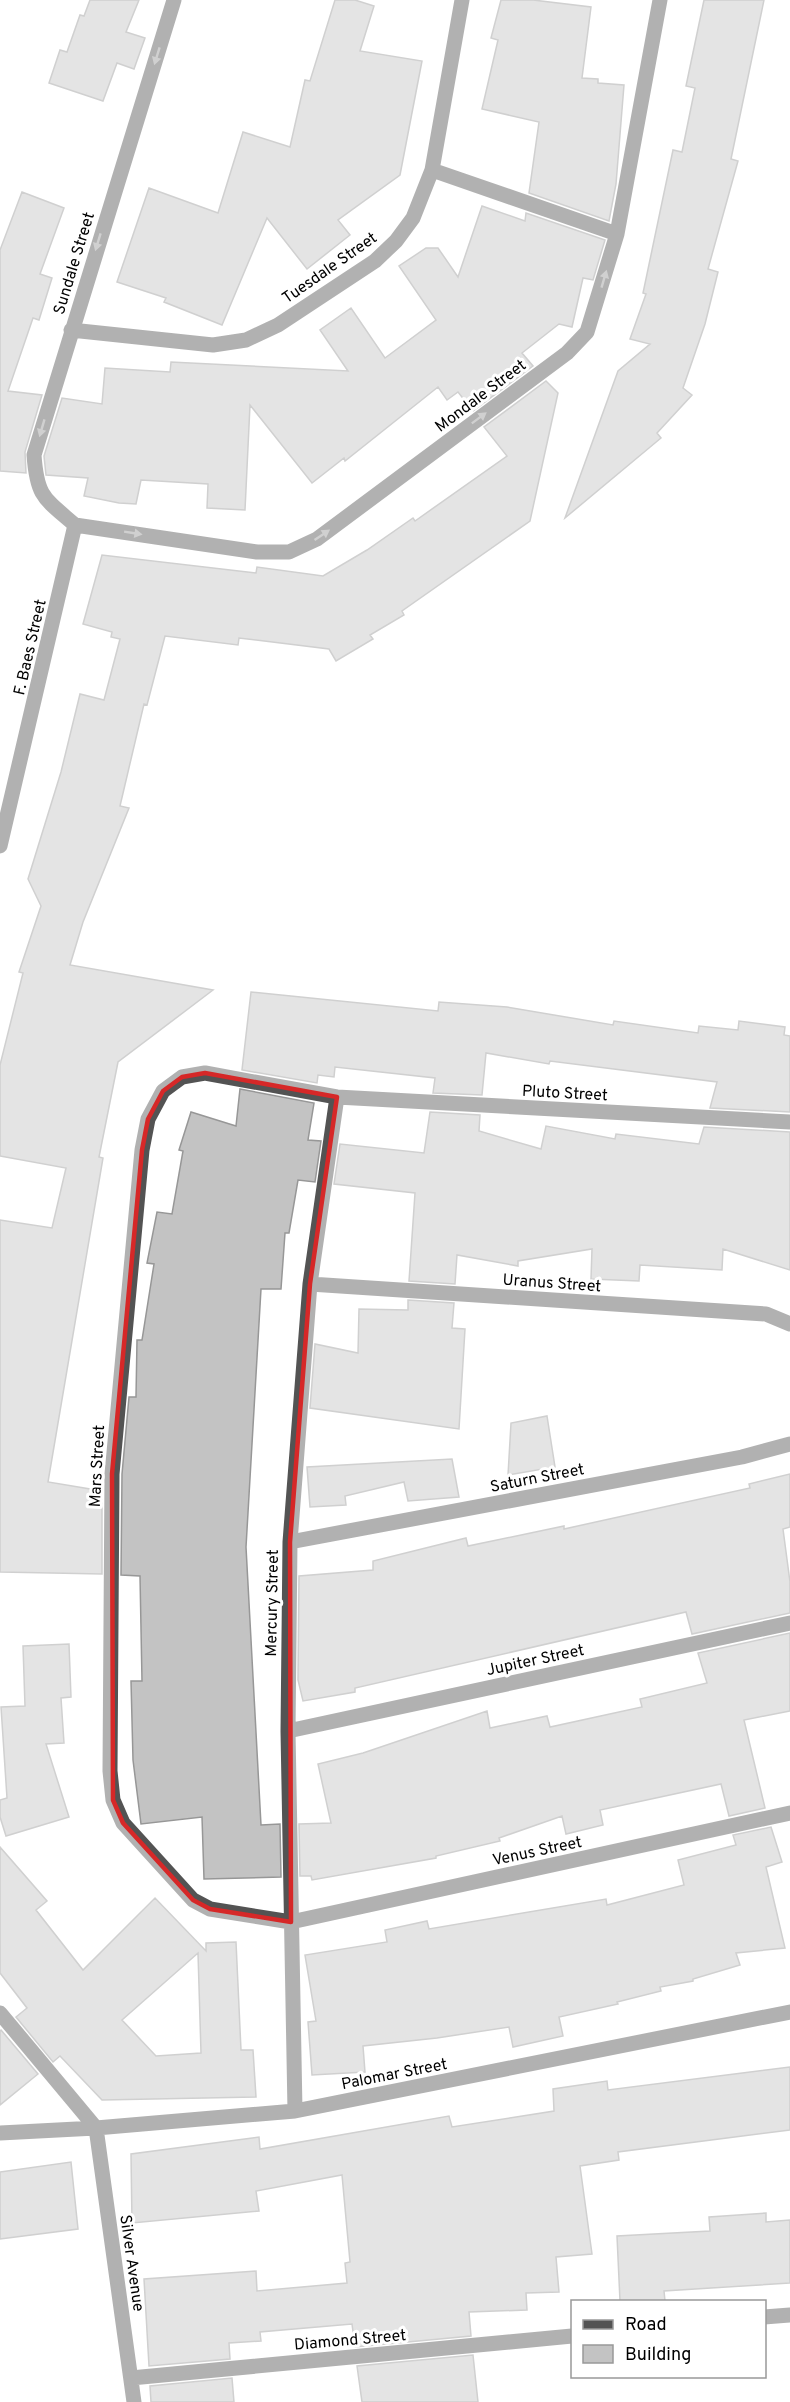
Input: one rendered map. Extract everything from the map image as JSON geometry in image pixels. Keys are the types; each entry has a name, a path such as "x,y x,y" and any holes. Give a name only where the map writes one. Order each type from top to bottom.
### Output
{"street":[{"name":"Sundale Street","path":"75,525 45,499 36,482 34,455 174,0"},
{"name":"Tuesdale Street","path":"71,330 213,345 246,340 278,325 375,261 396,241 413,218 432,170 462,0"},
{"name":"Mondale Street","path":"75,525 257,552 289,552 317,539 567,353 587,332 617,234 660,0"},
{"path":"432,170 617,234"},
{"name":"F. Baes Street","path":"0,846 75,525"},
{"name":"Mars Street","path":"291,1922 210,1910 193,1900 123,1823 113,1800 110,1771 112,1474 142,1150 148,1119 163,1091 182,1077 205,1073 338,1097"},
{"name":"Pluto Street","path":"338,1097 790,1122"},
{"name":"Mercury Street","path":"295,2111 288,1731 290,1542 310,1284 338,1097"},
{"name":"Uranus Street","path":"310,1284 766,1314 790,1324"},
{"name":"Saturn Street","path":"290,1542 742,1457 790,1444"},
{"name":"Jupiter Street","path":"288,1731 790,1623"},
{"name":"Venus Street","path":"291,1922 790,1813"},
{"name":"Palomar Street","path":"0,2133 96,2128 295,2111 790,2012"},
{"path":"0,2013 96,2128"},
{"name":"Silver Avenue","path":"96,2128 134,2402"},
{"path":"766,2318 790,2315"},
{"name":"Diamond Street","path":"130,2378 571,2336"}],"highlighted area":[{"path":"205,1073 337,1097 310,1284 290,1542 291,1922 210,1909 193,1900 123,1823 113,1800 112,1474 142,1150 148,1119 163,1091 182,1077"}],"building":[{"path":"90,0 139,0 126,32 145,38 134,69 117,63 103,101 49,83 60,50 67,52 80,15 84,16"},
{"path":"335,0 355,0 374,6 360,51 422,61 400,175 338,220 350,235 307,269 267,218 222,325 164,302 166,298 117,282 149,188 218,213 243,132 290,147 305,80 310,81"},
{"path":"501,0 533,0 591,7 582,78 598,79 598,83 624,85 616,184 609,221 529,193 539,122 482,109 498,40 491,38"},
{"path":"704,0 764,0 731,159 738,161 708,269 718,272 705,324 683,388 692,395 657,433 661,438 565,518 618,371 650,344 630,339 646,294 643,293 673,150 682,152 695,88 686,86"},
{"path":"22,192 64,208 40,274 52,278 39,320 33,318 8,391 42,395 25,452 26,473 0,471 0,250"},
{"path":"482,206 525,221 526,213 605,240 593,280 583,278 572,327 559,324 522,353 533,366 473,411 458,392 447,400 438,387 345,461 344,458 312,483 250,405 245,510 207,508 208,484 141,480 136,504 84,496 88,478 46,475 44,456 62,398 102,404 105,368 170,372 171,362 348,371 320,330 351,308 385,358 436,320 399,266 426,248 438,248 458,277"},
{"path":"546,381 558,393 530,521 402,611 404,615 370,635 373,639 336,661 329,649 239,638 238,645 165,636 147,705 144,704 120,806 129,808 83,922 70,965 213,990 118,1062 99,1157 103,1158 48,1482 102,1491 102,1574 0,1572 0,1220 52,1228 66,1168 0,1156 0,1065 23,973 19,972 41,906 28,879 61,772 80,694 104,700 120,639 111,637 112,632 83,624 102,555 256,573 257,567 323,576 367,550 413,518 415,521 507,456 484,427"},
{"path":"251,992 438,1011 439,1002 507,1007 613,1025 614,1021 698,1033 699,1026 738,1030 739,1021 785,1027 784,1035 790,1036 790,1112 710,1108 717,1082 550,1061 549,1064 486,1053 482,1095 433,1093 435,1078 335,1067 334,1077 318,1075 317,1083 242,1070"},
{"path":"240,1089 314,1103 308,1140 321,1141 315,1182 298,1180 289,1233 285,1233 281,1289 261,1289 246,1547 261,1825 280,1824 281,1877 204,1879 202,1817 141,1824 133,1760 131,1681 142,1681 140,1576 121,1575 122,1474 129,1397 136,1397 137,1340 142,1340 154,1264 147,1263 157,1212 172,1214 183,1151 179,1150 191,1112 236,1126"},
{"path":"430,1112 480,1115 479,1131 541,1149 546,1126 615,1139 616,1134 699,1144 704,1127 790,1132 790,1270 723,1249 722,1270 640,1265 639,1281 591,1279 592,1249 518,1261 518,1266 457,1255 455,1284 409,1281 415,1193 334,1184 340,1144 424,1153"},
{"path":"408,1300 454,1303 452,1328 465,1329 459,1429 310,1408 315,1344 358,1353 359,1309 408,1310"},
{"path":"547,1416 555,1467 508,1475 511,1423"},
{"path":"452,1459 459,1497 408,1501 404,1482 345,1496 346,1505 310,1507 307,1467"},
{"path":"790,1474 790,1527 783,1529 790,1582 790,1613 692,1634 686,1612 355,1688 355,1692 303,1701 298,1680 299,1576 373,1570 373,1561 466,1538 468,1546 564,1526 564,1529 750,1488 749,1484"},
{"path":"790,1633 790,1711 744,1720 765,1808 729,1816 721,1784 600,1810 603,1825 566,1834 562,1816 499,1838 500,1841 436,1856 436,1858 312,1880 311,1876 300,1876 299,1824 331,1823 318,1764 363,1753 487,1711 490,1728 547,1716 550,1727 642,1707 640,1699 707,1683 698,1653"},
{"path":"69,1644 71,1697 61,1698 64,1743 46,1744 69,1817 6,1836 0,1817 0,1800 7,1798 1,1707 25,1706 23,1646"},
{"path":"771,1827 782,1862 766,1867 785,1948 736,1953 740,1965 693,1979 693,1981 660,1987 661,1991 617,2002 618,2004 559,2017 563,2036 513,2047 509,2027 363,2046 365,2072 312,2075 308,2022 316,2021 305,1955 387,1942 385,1930 427,1921 429,1929 606,1899 607,1905 684,1885 678,1860 736,1845 733,1835"},
{"path":"0,1847 47,1901 36,1910 83,1970 155,1898 206,1951 206,1943 236,1942 241,2050 253,2050 256,2097 102,2100 60,2056 53,2062 16,2017 27,2008 0,1973","holes":["198,1953 201,2053 156,2056 122,2020"]},
{"path":"0,2031 38,2074 0,2105"},
{"path":"790,2067 790,2130 618,2152 619,2160 580,2166 592,2254 556,2257 559,2292 526,2293 527,2310 469,2312 471,2336 355,2347 352,2324 260,2332 261,2341 229,2343 230,2359 149,2366 144,2279 256,2271 257,2291 347,2283 345,2263 350,2262 342,2175 256,2191 259,2211 132,2223 131,2154 259,2137 260,2149 449,2116 452,2127 554,2111 553,2089 607,2081 608,2090"},
{"path":"71,2162 78,2229 0,2239 0,2172"},
{"path":"766,2213 766,2222 790,2220 790,2283 664,2291 665,2300 620,2300 617,2236 710,2231 709,2217"},
{"path":"473,2355 478,2402 362,2402 357,2366"},
{"path":"232,2378 234,2402 151,2402 150,2386"}]}
